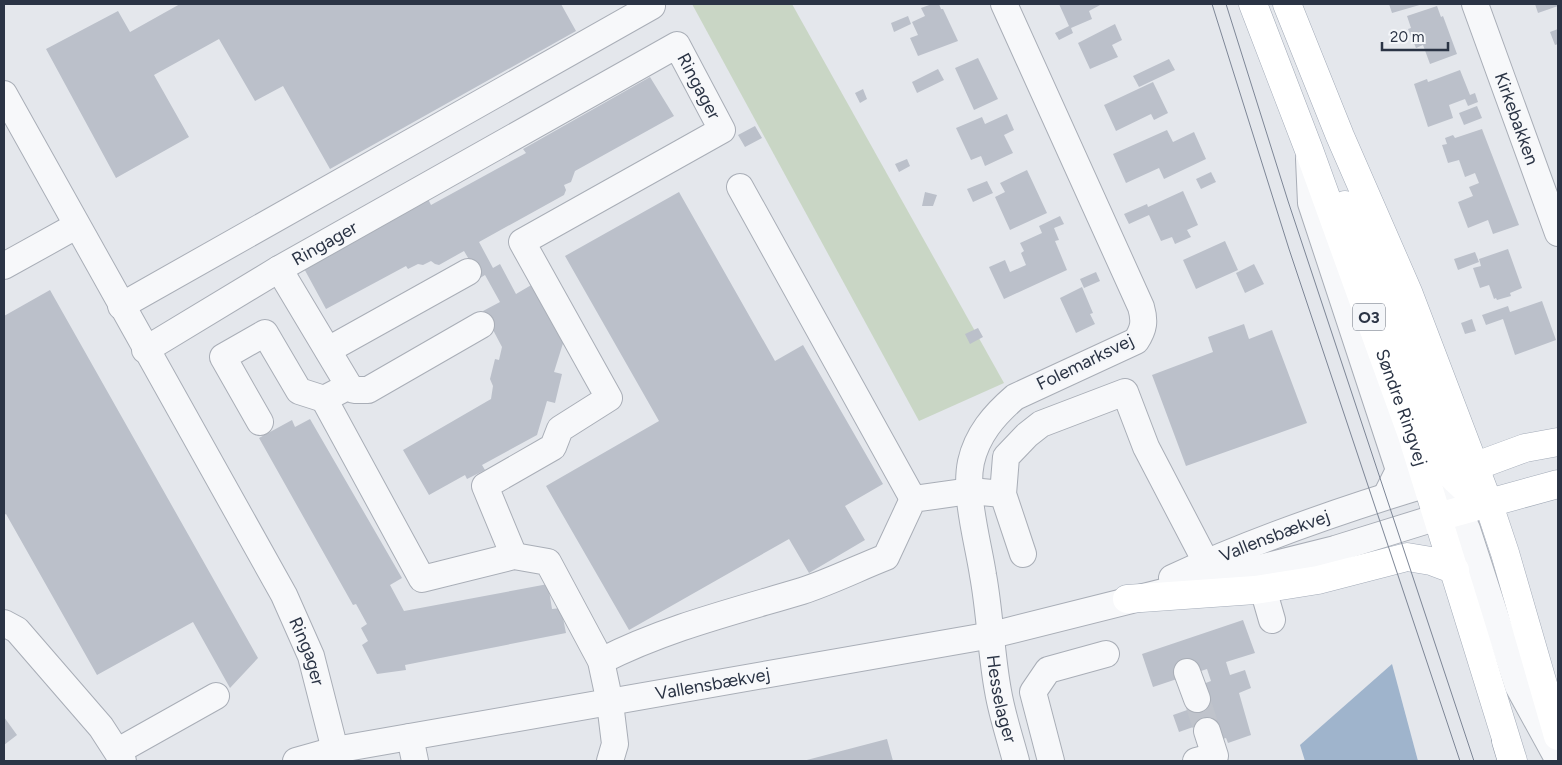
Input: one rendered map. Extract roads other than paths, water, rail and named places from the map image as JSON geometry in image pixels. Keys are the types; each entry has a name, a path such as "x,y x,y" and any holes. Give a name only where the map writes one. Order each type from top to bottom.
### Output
{"main road":[{"path":"1253,4 1309,150 1349,212 1380,280 1450,475 1468,491 1488,502 1505,553 1558,736"},
{"name":"Søndre Ringvej","path":"1287,4 1340,136 1408,292 1450,475 1448,514 1455,570 1510,754"},
{"path":"1450,475 1525,448 1558,442"},
{"path":"1448,514 1558,484"},
{"path":"1127,599 1257,568 1318,580 1407,557 1431,561 1455,570"}],"street":[{"path":"120,306 652,6 650,4"},
{"name":"Folemarksvej","path":"992,635 970,491 971,464 978,440 998,411 1015,398 1030,389 1136,341 1143,330 1144,319 1141,307 1004,4"},
{"name":"Kirkebakken","path":"1475,4 1558,233"},
{"name":"Ringager","path":"145,350 280,269 677,45 722,130 522,242 609,398 560,429 553,447 485,486 514,556"},
{"name":"Ringager","path":"4,94 120,306 284,595 311,656 335,750"},
{"path":"1309,150 1311,203 1400,470 1386,496"},
{"path":"740,187 913,499"},
{"path":"4,266 76,226"},
{"path":"280,269 349,386 360,391 368,390 481,325"},
{"path":"328,350 468,272"},
{"path":"260,422 223,358 265,333 299,391 324,399 422,579 514,556 548,562 601,661 610,704 615,744 610,761"},
{"path":"324,399 349,386"},
{"path":"1023,554 1003,494 1006,457 1027,435 1041,424 1125,392 1146,447 1206,562"},
{"name":"Vallensbækvej","path":"1257,568 1386,496 1450,475"},
{"path":"913,499 970,491 1003,494"},
{"path":"601,661 635,644 714,615 804,590 886,557 913,499"},
{"path":"1448,514 1467,529 1518,686 1558,759"},
{"name":"Vallensbækvej","path":"296,761 335,750 412,749 610,704 992,635 1127,599 1206,562 1257,568 1335,549 1448,514"},
{"path":"1257,568 1272,620"},
{"path":"4,623 17,630 101,727 121,756 216,696"},
{"name":"Hesselager","path":"992,635 998,692 1016,761"},
{"path":"1051,761 1033,692 1048,670 1106,654"},
{"path":"1187,672 1197,699"},
{"path":"1196,761 1215,756 1207,731"}],"water":[{"path":"1392,664 1418,761 1305,761 1300,745"}],"tunnel":[{"path":"1197,699 1207,731"}],"tram line":[{"path":"1212,4 1289,249 1460,761"},
{"path":"1226,4 1288,201 1474,761"}]}
